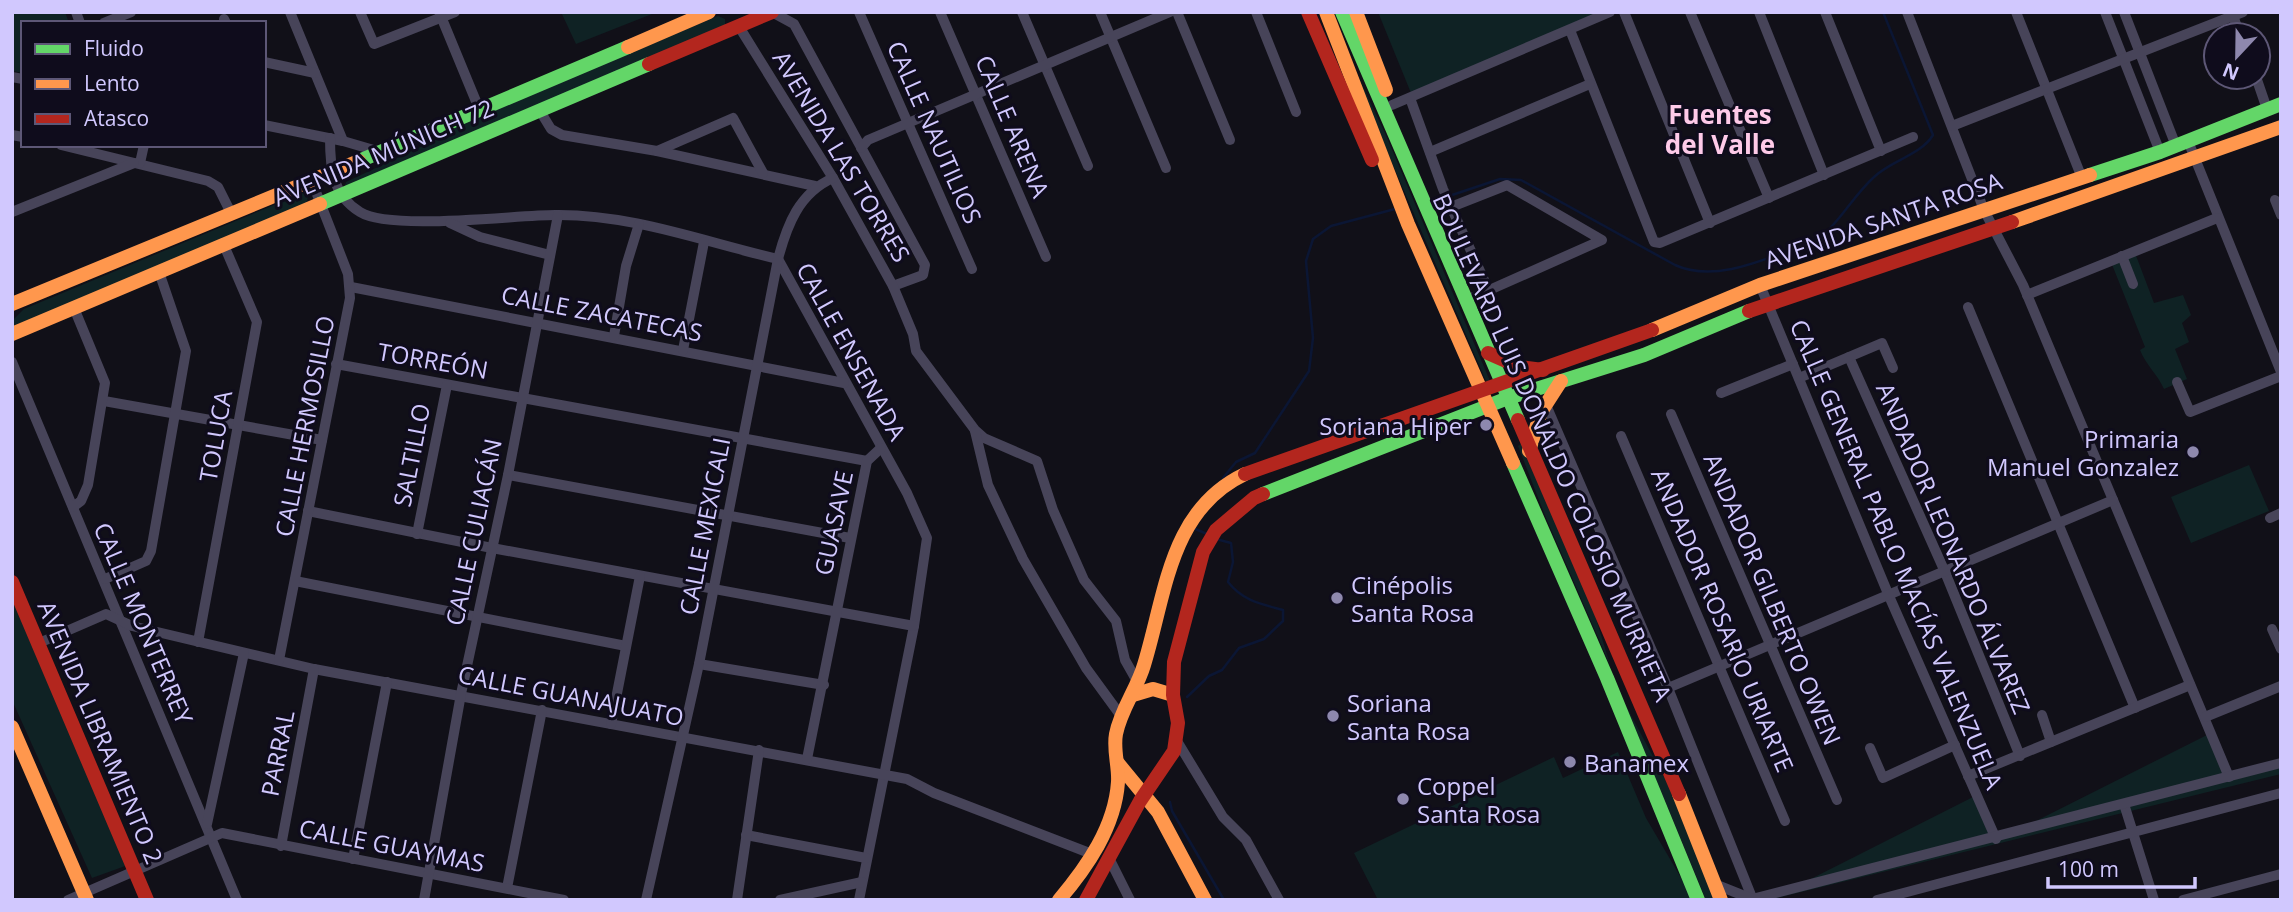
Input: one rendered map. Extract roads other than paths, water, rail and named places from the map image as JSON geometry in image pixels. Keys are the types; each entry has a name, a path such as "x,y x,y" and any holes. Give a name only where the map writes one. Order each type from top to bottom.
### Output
{"main road":[{"name":"AVENIDA MÚNICH 72","path":"12,304 330,171 384,153 709,12"},
{"name":"AVENIDA MÚNICH 72","path":"12,334 540,111 735,19 772,12"},
{"path":"1308,12 1379,177 1398,195"},
{"path":"1356,12 1419,172 1417,193"},
{"name":"BOULEVARD LUIS DONALDO COLOSIO MURRIETA","path":"1335,14 1408,224 1607,678 1698,900"},
{"name":"BOULEVARD LUIS DONALDO COLOSIO MURRIETA","path":"1335,14 1467,300 1530,451 1566,525 1721,900"},
{"name":"AVENIDA SANTA ROSA","path":"1480,388 1543,370 1629,340 1760,285 2160,152 2274,107"},
{"name":"AVENIDA SANTA ROSA","path":"1489,406 1644,355 1768,304 2194,160 2281,127"},
{"path":"1488,353 1520,367 1543,370"},
{"path":"1530,451 1545,404 1561,382"},
{"path":"1059,900 1092,854 1114,802 1116,732 1121,716 1136,689 1172,558 1189,520 1213,494 1233,480 1275,461 1480,388"},
{"path":"1086,900 1144,793 1169,761 1177,741 1174,662 1192,584 1203,552 1216,530 1230,515 1254,498 1489,406"},
{"name":"AVENIDA LIBRAMIENTO 2","path":"12,582 147,900"},
{"path":"1136,689 1147,688 1174,695"},
{"path":"12,727 85,896"},
{"path":"1117,762 1158,812 1205,900"}],"street":[{"path":"109,21 131,12"},
{"path":"290,12 343,141"},
{"path":"360,12 374,44 440,15 455,12"},
{"name":"AVENIDA LAS TORRES","path":"772,12 794,24 925,265 923,275 893,286"},
{"name":"CALLE NAUTILIOS","path":"859,12 972,269"},
{"name":"CALLE ARENA","path":"940,12 1046,257"},
{"path":"1022,12 1088,166"},
{"path":"1100,12 1166,168"},
{"path":"861,148 867,140 1170,12"},
{"path":"1177,12 1230,140"},
{"path":"1256,12 1296,112"},
{"path":"1392,105 1610,12"},
{"path":"1625,12 1710,223"},
{"path":"1690,12 1769,198"},
{"path":"1759,12 1824,175"},
{"path":"1825,12 1881,151"},
{"path":"1907,12 1984,210 1996,228 2027,295 2229,777"},
{"path":"2015,12 2082,178"},
{"path":"2105,12 2160,152"},
{"path":"2124,12 2182,144 2194,160 2281,374 2190,412 2177,382"},
{"path":"1952,126 2141,54 2236,13"},
{"path":"440,15 480,111"},
{"name":"AVENIDA LAS TORRES","path":"735,19 833,178 893,286 913,334 916,351 975,430 984,438 1037,461 1053,510 1084,580 1116,621 1125,660 1136,689"},
{"path":"1570,30 1654,242 1660,243 1710,223 1913,137"},
{"path":"266,62 315,72"},
{"path":"1430,152 1590,85"},
{"path":"2264,91 2274,107"},
{"path":"1410,98 1449,204 1489,291"},
{"path":"540,111 555,133 657,151 815,186 833,178"},
{"path":"657,151 733,118 763,173"},
{"path":"266,125 343,141 384,153"},
{"path":"330,138 330,171 340,194"},
{"path":"69,147 214,184 231,213"},
{"path":"12,212 137,163 143,147"},
{"name":"CALLE HERMOSILLO","path":"279,660 351,287 311,179"},
{"path":"1449,204 1507,185 1602,242 1467,300"},
{"name":"CALLE MEXICALI","path":"646,900 699,664 778,259 787,226 815,186"},
{"name":"CALLE ENSENADA","path":"340,194 367,215 450,222 558,215 639,224 681,232 704,242 778,259 928,538 914,626 859,900"},
{"path":"2274,200 2281,215"},
{"name":"CALLE CULIACÁN","path":"424,900 461,694 508,475 558,215"},
{"path":"2027,295 2217,218"},
{"path":"450,222 480,237 550,255"},
{"path":"614,336 626,265 639,224"},
{"path":"683,350 704,242"},
{"name":"TOLUCA","path":"198,642 257,322 223,243"},
{"path":"2122,256 2133,284"},
{"path":"105,579 149,557 175,414 186,351 159,272"},
{"name":"CALLE GENERAL PABLO MACÍAS VALENZUELA","path":"1760,285 1889,596 1996,839"},
{"name":"CALLE ZACATECAS","path":"351,287 537,321 844,383"},
{"path":"1968,307 2135,708"},
{"path":"73,507 81,502 88,485 106,383 74,309"},
{"path":"1799,378 1882,343 1893,368"},
{"name":"ANDADOR LEONARDO ÁLVAREZ","path":"1849,357 1945,572 2020,756"},
{"name":"CALLE MONTERREY","path":"12,362 237,900"},
{"name":"TORREÓN","path":"336,364 867,461"},
{"path":"1721,393 1793,364"},
{"name":"SALTILLO","path":"417,534 447,385"},
{"path":"104,401 322,440"},
{"path":"1545,404 1668,688 1752,899"},
{"name":"ANDADOR GILBERTO OWEN","path":"1671,414 1837,800"},
{"name":"AVENIDA LAS TORRES","path":"975,430 988,485 1023,559 1086,668 1121,716"},
{"name":"ANDADOR ROSARIO URIARTE","path":"1621,436 1785,821"},
{"name":"GUASAVE","path":"807,760 867,461 881,448"},
{"path":"508,475 850,538"},
{"path":"1668,688 2113,499"},
{"path":"308,511 417,534 914,626"},
{"path":"2270,517 2281,513"},
{"path":"611,724 640,576"},
{"path":"295,581 626,646"},
{"name":"CALLE GUANAJUATO","path":"39,643 106,614 198,642 314,668 907,779 934,793 1092,854"},
{"path":"2272,629 2281,649"},
{"path":"207,824 244,653"},
{"path":"699,664 824,685"},
{"name":"PARRAL","path":"281,846 314,668"},
{"path":"353,859 387,682"},
{"path":"1968,776 2190,685"},
{"path":"2205,717 2281,687"},
{"path":"507,888 542,710"},
{"path":"2042,715 2051,742"},
{"path":"1177,741 1223,817 1246,840 1279,900"},
{"path":"1870,748 1883,778 1955,745"},
{"path":"737,900 759,750"},
{"path":"1715,884 1752,899 1996,839 2281,763"},
{"path":"1877,900 2281,793"},
{"path":"2123,804 2154,900"},
{"name":"CALLE GUAYMAS","path":"212,835 222,833 564,900"},
{"path":"68,900 85,896 212,835"},
{"path":"746,835 866,858"},
{"path":"1110,860 1130,900"},
{"path":"2183,900 2281,874"},
{"path":"780,900 862,881"}],"waterway":[{"path":"1449,196 1500,179 1521,180 1675,265 1692,270 1728,270 1818,240 1874,177 1921,148 1933,135 1883,12"},
{"path":"1429,203 1443,199"},
{"path":"1223,478 1236,462 1255,453 1309,371 1313,338 1306,261 1313,239 1331,226 1395,209"},
{"path":"1195,525 1193,528 1207,534"},
{"path":"1187,697 1209,676 1222,670 1239,648 1264,639 1283,621 1283,610 1246,598 1228,582 1233,562 1231,543 1216,539"},
{"path":"1170,802 1172,811 1224,900"}],"place":[{"name":"Soriana Hiper","path":"1486,425"},
{"name":"Primaria Manuel Gonzalez","path":"2193,452"},
{"name":"Cinépolis Santa Rosa","path":"1337,598"},
{"name":"Soriana Santa Rosa","path":"1333,716"},
{"name":"Banamex","path":"1570,762"},
{"name":"Coppel Santa Rosa","path":"1403,799"}],"district":[{"name":"Fuentes del Valle","path":"1720,129"}]}
